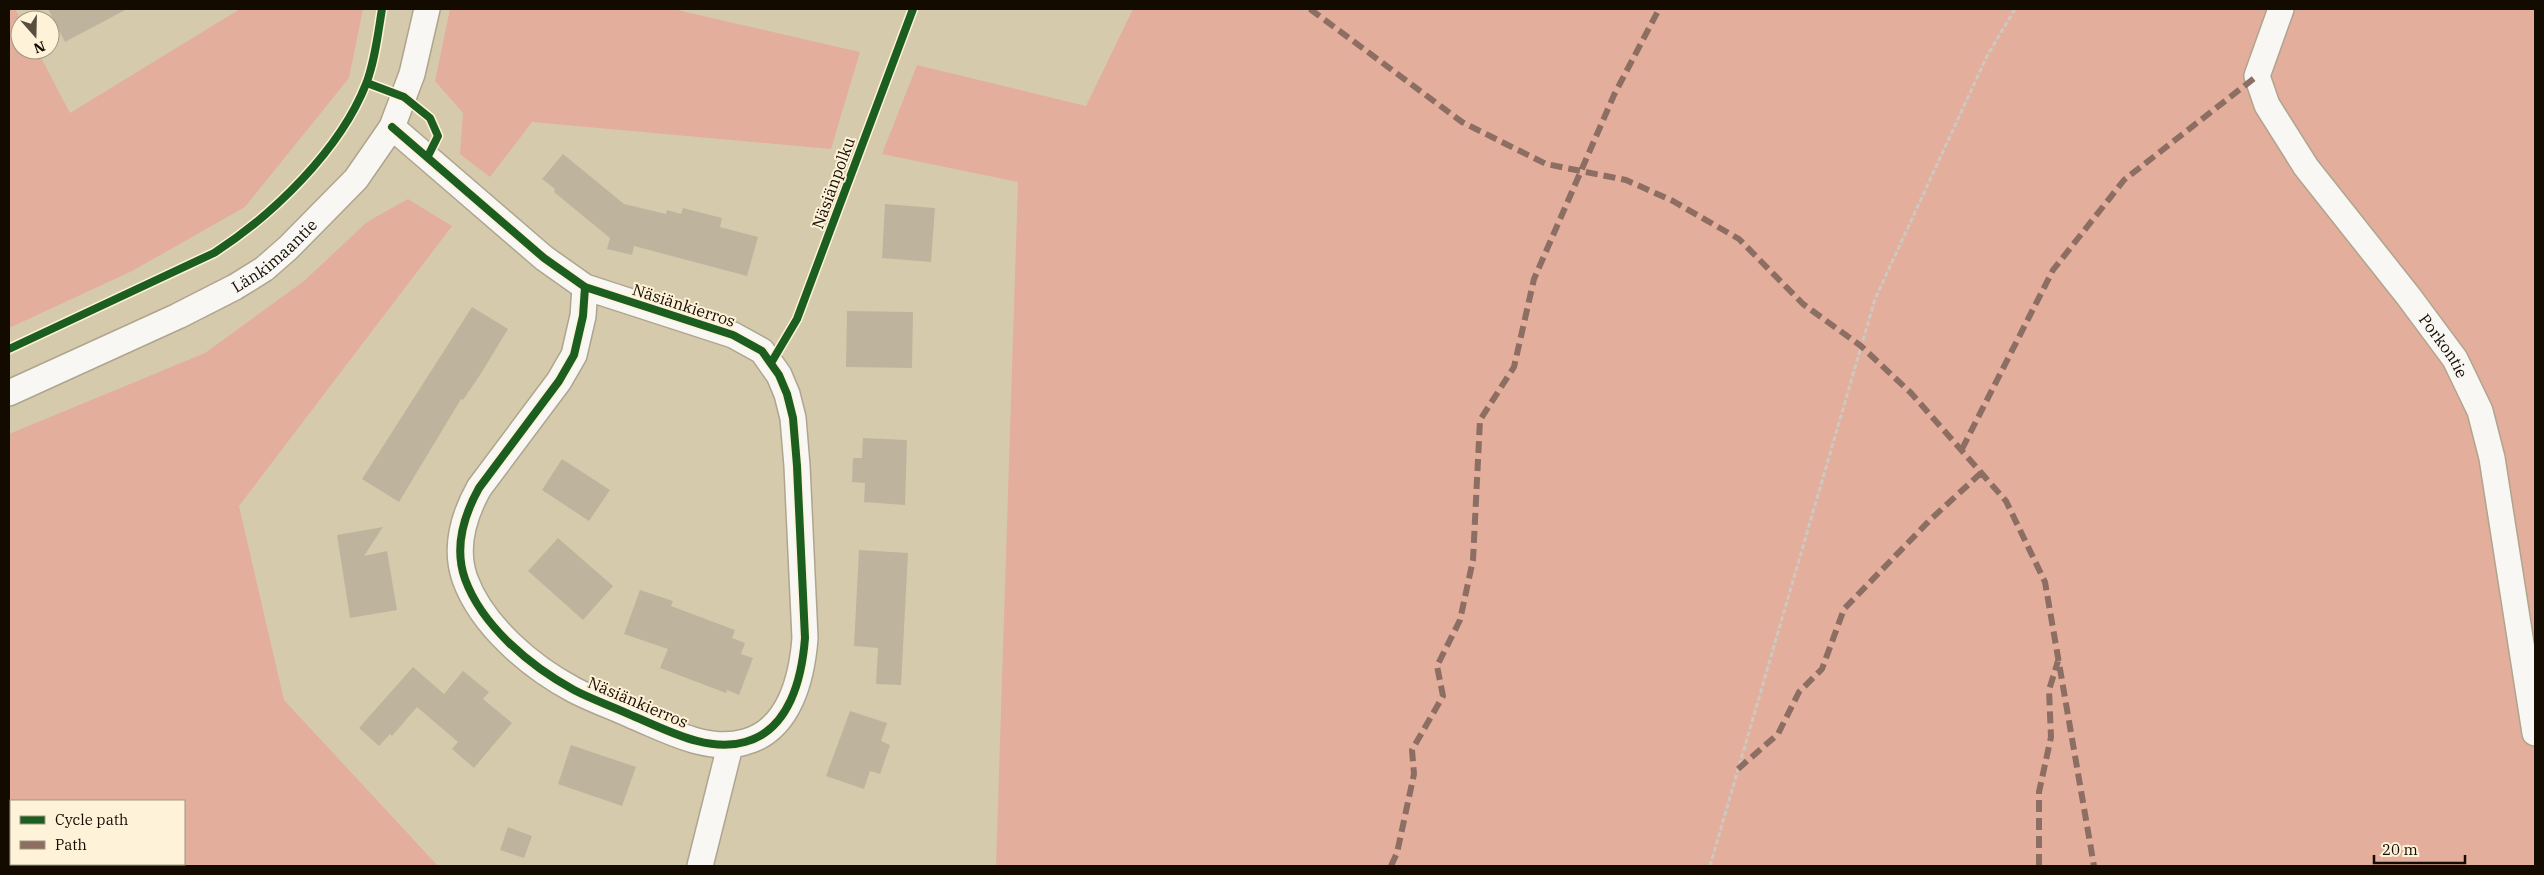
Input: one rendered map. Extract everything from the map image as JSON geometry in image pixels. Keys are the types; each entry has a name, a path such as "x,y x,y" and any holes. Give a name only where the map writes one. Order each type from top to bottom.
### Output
{"street":[{"name":"Länkimaantie","path":"9,392 178,316 264,269 356,179 392,127 412,74 427,9"},
{"name":"Porkontie","path":"2281,9 2257,76 2267,105 2306,167 2409,297 2455,359 2480,411 2492,458 2535,733"},
{"name":"Näsiänkierros","path":"392,127 544,258 585,287 733,335 749,342 762,351 771,363 787,394 793,418 798,466 805,638 803,663 797,686 787,707 776,722 754,738 730,746 679,735 574,690 540,669 489,620 465,578 460,542 469,506 480,488 559,381 574,355 583,316 585,287"},
{"path":"700,866 730,746"}],"path":[{"path":"1710,866 1875,299 1987,56 2014,9"}],"shaded area":[{"path":"9,9 16,10 10,10 10,60 42,60 70,113 240,9 363,9 349,78 245,207 132,271 9,328"},
{"path":"450,9 673,9 860,52 831,149 532,122 490,177 460,154 463,113 435,81"},
{"path":"1133,9 2535,9 2535,866 996,866 1018,182 882,154 917,65 1086,106"},
{"path":"408,199 452,226 239,506 284,700 438,866 9,866 9,434 205,353 304,281 367,222"}],"building":[{"path":"127,9 65,42 60,32 60,10 49,10"},
{"path":"563,154 624,204 666,214 667,210 681,214 683,208 722,218 720,227 758,237 747,276 634,246 632,255 607,249 610,238 554,192 555,189 542,179"},
{"path":"885,204 935,208 931,262 882,258"},
{"path":"472,307 508,329 480,375 463,400 461,399 399,502 362,479"},
{"path":"847,311 913,312 912,368 846,367"},
{"path":"863,438 907,440 905,505 864,502 865,483 852,482 853,458 862,458"},
{"path":"562,459 610,490 589,521 542,490"},
{"path":"383,527 364,556 387,551 397,610 350,618 337,535"},
{"path":"558,538 613,586 583,620 528,571"},
{"path":"859,550 908,553 901,685 876,684 878,648 854,646"},
{"path":"640,590 673,601 671,606 735,630 732,638 745,643 741,654 753,658 739,695 727,690 726,693 660,668 668,649 624,634"},
{"path":"413,667 444,694 463,671 489,692 483,699 512,723 474,768 452,749 458,742 417,707 392,736 390,734 379,746 359,728"},
{"path":"850,711 887,723 881,741 890,745 880,774 870,771 864,789 826,776"},
{"path":"571,745 636,767 622,806 558,784"},
{"path":"508,827 532,836 524,858 500,850"}],"marked path":[{"path":"1310,9 1462,122 1546,164 1626,180 1673,201 1739,239 1803,304 1861,346 1911,393 2006,501 2045,582 2094,866"},
{"path":"1391,866 1397,853 1414,774 1412,750 1443,696 1437,666 1460,620 1473,560 1480,420 1514,367 1534,279 1614,95 1659,9"},
{"path":"1962,449 2053,270 2124,180 2257,76"},
{"path":"1738,769 1778,734 1799,692 1822,669 1844,609 1930,520 1982,472"},
{"path":"2039,866 2039,792 2051,737 2049,690 2058,661"}],"cycle path":[{"path":"9,349 214,253 259,220 281,200 322,156 340,133 354,109 372,66 382,9"},
{"name":"Näsiänpolku","path":"771,363 797,319 913,9"},
{"path":"367,83 404,97 430,118 438,136 428,156"},
{"path":"392,127 544,258 585,287 733,335 762,351 779,375 787,394 793,418 805,638 797,685 783,714 773,726 760,736 745,742 717,745 688,738 589,697 558,681 525,657 496,629 483,613 465,579 460,556 462,532 469,509 479,488 559,381 574,355 583,316 585,287"}]}
